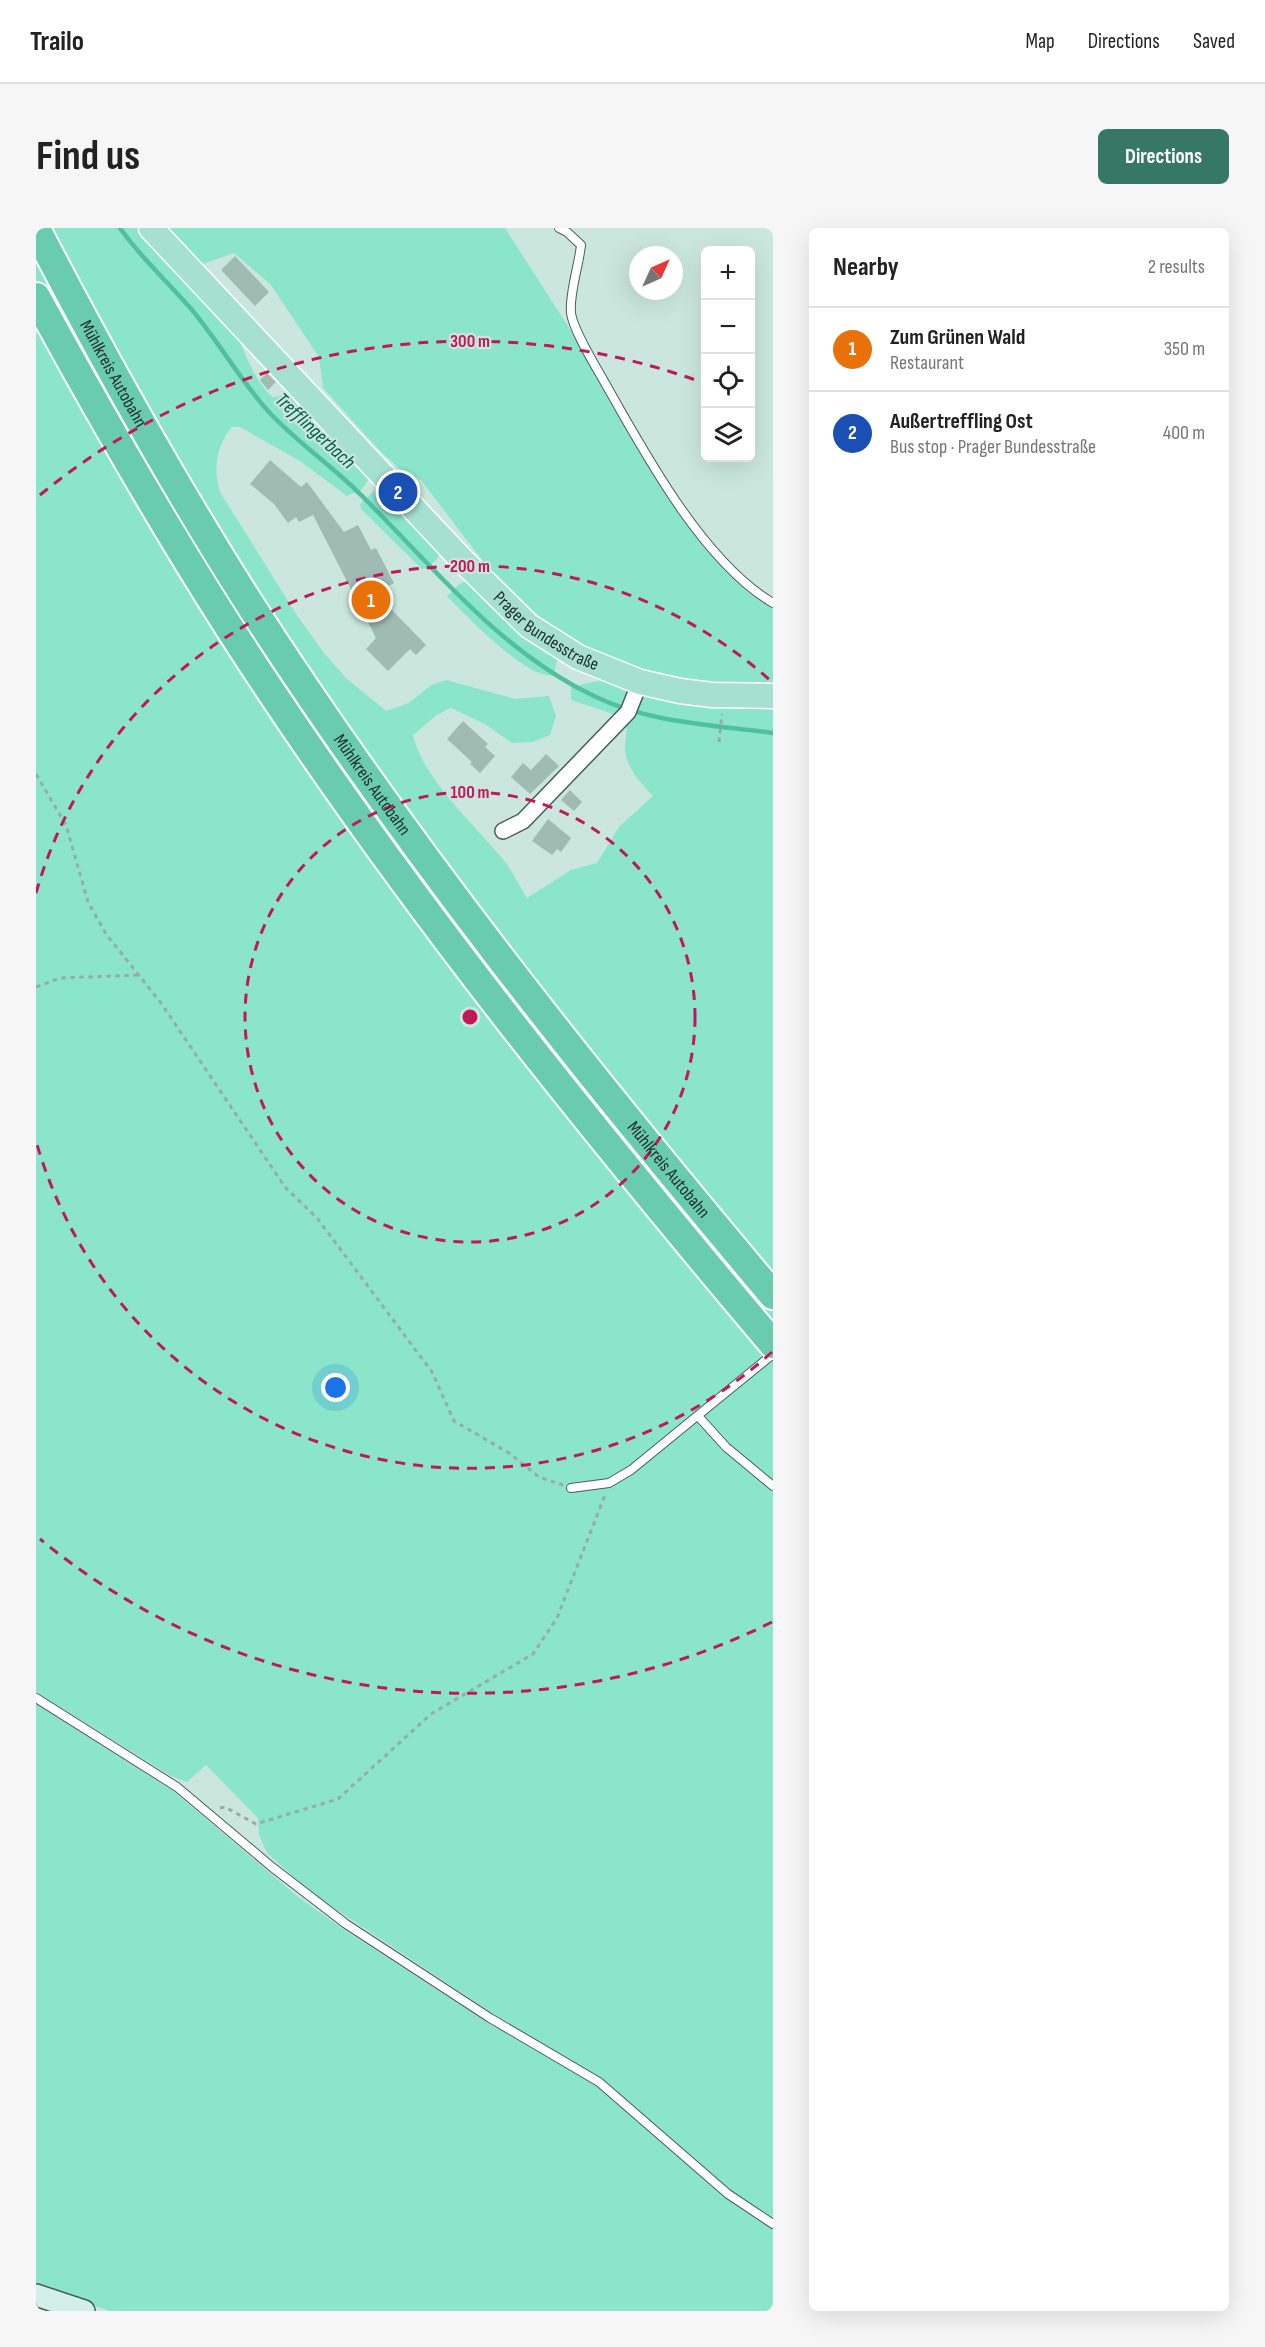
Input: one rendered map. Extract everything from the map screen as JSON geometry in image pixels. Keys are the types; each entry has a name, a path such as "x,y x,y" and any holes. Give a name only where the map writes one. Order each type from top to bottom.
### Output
{"highway":[{"name":"Mühlkreis Autobahn","path":"36,229 92,337 193,512 249,603 350,753 499,956 773,1295"},
{"name":"Mühlkreis Autobahn","path":"36,297 96,407 163,522 252,664 332,782 494,1000 773,1344"}],"main road":[{"name":"Prager Bundesstraße","path":"151,228 506,605 529,626 569,652 637,689 773,696"}],"street":[{"path":"503,831 523,821 628,712 637,689"},
{"path":"36,2295 84,2311"}],"lane":[{"path":"559,228 581,245 571,314 587,351 642,450 708,542 740,577 773,603"},
{"path":"571,1488 609,1483 631,1470 773,1354"},
{"path":"698,1416 726,1447 773,1486"},
{"path":"36,1698 149,1769 207,1810 273,1868 346,1924 490,2018 599,2082 728,2194 773,2224"}],"path":[{"path":"719,742 722,715"},
{"path":"36,774 66,825 88,903 106,934 161,1004 285,1187 317,1218 432,1372 454,1421 509,1453 539,1477 571,1488"},
{"path":"36,987 60,978 139,975"},
{"path":"207,1810 225,1807 256,1824 338,1799 431,1714 533,1654 557,1618 609,1483"}],"green space":[{"path":"36,228 505,228 573,334 640,453 671,500 738,582 773,607 773,686 699,681 654,672 610,658 579,643 546,623 488,568 421,480 401,470 380,451 323,388 319,357 271,285 234,253 183,271 215,303 231,324 254,373 273,398 288,393 325,439 358,468 371,476 361,490 347,496 300,461 240,427 232,427 219,450 217,475 220,492 296,614 324,653 346,678 386,711 409,703 431,685 446,680 515,699 549,696 556,716 550,735 532,742 512,743 485,724 451,708 438,714 413,735 418,751 438,784 506,863 527,898 571,870 597,863 619,827 653,796 639,781 626,757 625,750 627,728 625,721 646,692 773,705 773,2311 110,2311 36,2287 36,1704 173,1791 297,1896 343,1929 496,2028 503,2020 314,1895 267,1853 259,1835 258,1818 206,1765 187,1782 171,1776 36,1692"},
{"path":"384,489 440,550 438,558 428,568 422,569 361,509 360,504 374,491"},
{"path":"469,580 553,651 557,660 554,674 544,675 515,659 482,631 447,596 461,583"},
{"path":"603,680 631,689 625,706 616,715 571,700 571,687"}],"building":[{"path":"235,256 269,292 255,306 221,270"},
{"path":"267,373 276,382 268,390 260,380"},
{"path":"270,460 301,487 307,482 344,532 358,525 371,550 376,548 394,583 381,590 391,609 426,645 416,655 410,649 388,671 366,649 376,638 313,515 299,522 296,517 288,523 274,504 250,484"},
{"path":"463,721 488,744 485,747 495,756 480,773 470,764 472,762 447,739"},
{"path":"546,754 559,766 530,794 511,777 523,763 531,770"},
{"path":"570,790 582,802 574,811 561,800"},
{"path":"548,819 571,838 561,852 557,849 552,855 532,841"}],"waterway":[{"name":"Trefflingerbach","path":"120,228 192,310 268,411 354,488 473,609 531,658 562,679 617,706 683,722 773,733"}],"place":[{"name":"Außertreffling Ost","path":"398,492"},
{"name":"Zum Grünen Wald","path":"371,600"}]}
